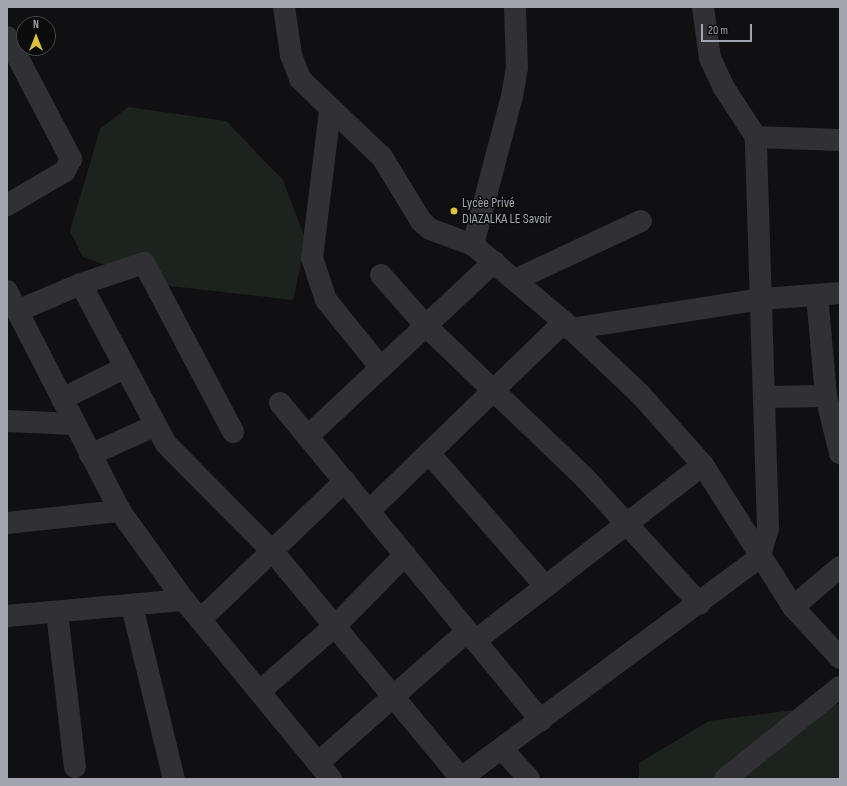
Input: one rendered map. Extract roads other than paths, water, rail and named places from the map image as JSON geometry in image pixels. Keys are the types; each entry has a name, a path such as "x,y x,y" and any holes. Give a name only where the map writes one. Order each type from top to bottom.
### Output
{"street":[{"path":"284,7 295,68 300,79 330,110 367,139 382,157 421,221 430,229 473,245 567,325 640,394 703,465 759,558 793,607 840,658"},
{"path":"473,245 514,82 515,7"},
{"path":"81,284 154,426 179,459 274,553 337,624 460,779 503,750 700,604 759,558 768,528 756,137 710,58 703,7"},
{"path":"7,37 71,159 65,171 7,205"},
{"path":"330,110 312,258 326,300 381,368"},
{"path":"756,137 840,140"},
{"path":"515,280 641,221"},
{"path":"18,312 81,284 140,262 148,266 233,432"},
{"path":"308,436 427,327 494,262"},
{"path":"381,275 427,327 583,476 700,604"},
{"path":"7,291 120,511 184,600 324,771 395,697 471,636 545,586 703,465"},
{"path":"369,511 494,390 567,325 761,299 840,293"},
{"path":"817,295 826,396 840,453"},
{"path":"62,399 124,368"},
{"path":"764,397 826,396"},
{"path":"280,403 541,721"},
{"path":"7,420 75,424"},
{"path":"90,455 154,426"},
{"path":"429,453 545,586"},
{"path":"200,620 274,553 345,481"},
{"path":"7,523 120,511"},
{"path":"260,691 337,624 405,555"},
{"path":"793,607 840,567"},
{"path":"7,616 132,606 184,600"},
{"path":"132,606 174,779"},
{"path":"57,612 75,767"},
{"path":"725,779 840,687"},
{"path":"503,750 529,779"}],"place":[{"name":"Lycèe Privé DIAZALKA LE Savoir","path":"454,211"}]}
